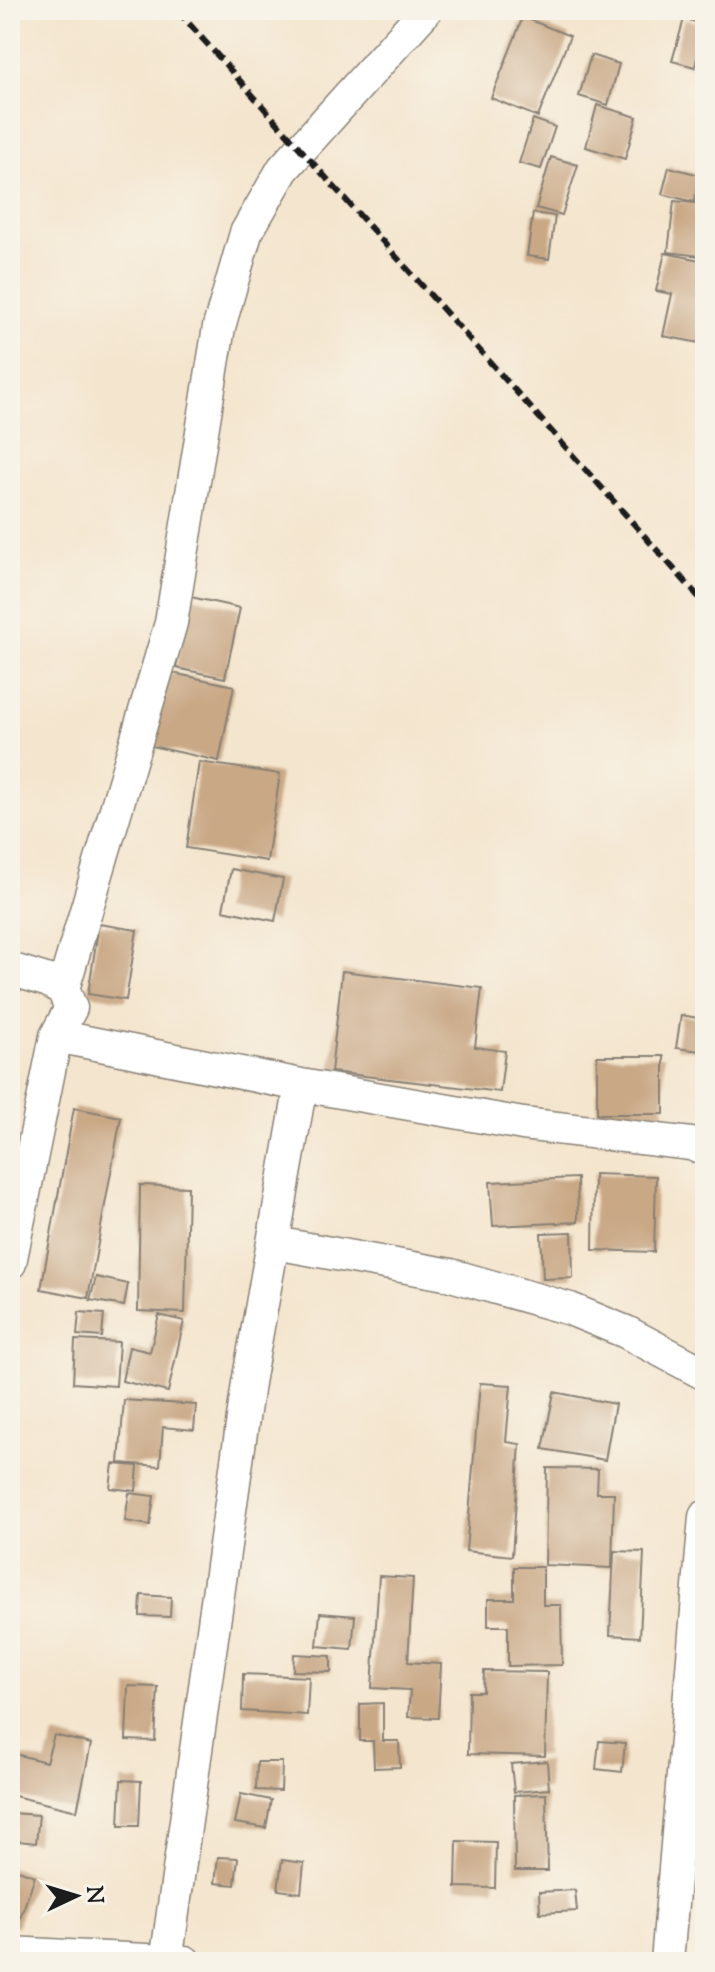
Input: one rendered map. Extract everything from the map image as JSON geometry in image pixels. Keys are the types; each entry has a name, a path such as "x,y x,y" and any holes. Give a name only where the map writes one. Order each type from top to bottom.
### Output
{"street":[{"path":"63,989 171,623 219,327 246,233 283,169 426,10"},
{"path":"10,969 49,981 63,989 71,1008 56,1036 10,1263"},
{"path":"56,1036 301,1085 523,1124 691,1144 705,1150"},
{"path":"10,1953 172,1961 248,1383 301,1085"},
{"path":"275,1243 451,1275 570,1309 626,1332 705,1374"},
{"path":"667,1962 705,1517"}],"building":[{"path":"523,17 570,36 538,117 491,98"},
{"path":"684,19 705,24 695,67 672,61"},
{"path":"591,55 619,64 608,105 579,96"},
{"path":"597,105 637,117 625,159 586,147"},
{"path":"533,119 555,127 541,169 519,163"},
{"path":"551,157 578,165 562,215 536,208"},
{"path":"669,167 700,175 694,202 662,194"},
{"path":"674,201 704,204 699,256 668,252"},
{"path":"533,213 555,216 549,259 527,256"},
{"path":"665,253 705,261 705,344 663,336 672,294 656,291"},
{"path":"191,597 240,608 225,678 176,668"},
{"path":"163,671 234,686 219,761 147,745"},
{"path":"199,762 280,774 267,861 186,848"},
{"path":"231,869 283,879 275,921 223,910"},
{"path":"99,924 137,930 126,1000 88,994"},
{"path":"342,971 482,988 475,1047 505,1051 500,1092 331,1072"},
{"path":"681,1015 704,1019 700,1051 676,1048"},
{"path":"597,1056 664,1056 664,1114 597,1114"},
{"path":"74,1108 121,1117 88,1298 41,1289"},
{"path":"594,1174 656,1176 654,1252 593,1250"},
{"path":"577,1178 578,1222 493,1226 490,1182"},
{"path":"140,1185 188,1187 185,1313 138,1311"},
{"path":"572,1232 573,1278 543,1279 541,1233"},
{"path":"96,1277 128,1284 124,1306 90,1300"},
{"path":"79,1312 104,1314 102,1337 77,1335"},
{"path":"159,1315 184,1321 168,1392 122,1381 129,1347 150,1352"},
{"path":"75,1340 119,1342 116,1386 73,1383"},
{"path":"480,1383 511,1385 506,1442 520,1444 512,1556 466,1551"},
{"path":"554,1392 615,1404 605,1460 543,1449"},
{"path":"124,1400 196,1405 194,1430 163,1427 160,1466 119,1463"},
{"path":"113,1464 138,1466 136,1491 110,1488"},
{"path":"547,1468 598,1469 597,1493 614,1493 612,1568 545,1565"},
{"path":"129,1493 154,1496 150,1525 125,1521"},
{"path":"614,1551 644,1552 640,1637 610,1635"},
{"path":"514,1567 543,1567 543,1605 561,1605 562,1665 508,1666 508,1626 488,1626 488,1599 514,1599"},
{"path":"379,1576 413,1578 408,1662 441,1664 438,1718 408,1717 410,1690 372,1688"},
{"path":"141,1595 171,1597 170,1617 140,1616"},
{"path":"320,1613 355,1616 352,1649 317,1646"},
{"path":"294,1654 331,1656 331,1672 293,1671"},
{"path":"484,1671 547,1672 545,1756 468,1754 469,1692 483,1692"},
{"path":"243,1674 309,1677 307,1715 242,1711"},
{"path":"128,1686 158,1687 155,1741 126,1740"},
{"path":"383,1703 383,1741 399,1741 400,1767 374,1768 373,1741 360,1741 360,1704"},
{"path":"54,1735 91,1744 77,1811 10,1795 10,1773 15,1754 46,1762"},
{"path":"599,1741 625,1743 622,1772 596,1769"},
{"path":"547,1761 549,1789 514,1792 511,1764"},
{"path":"257,1762 282,1762 281,1791 256,1790"},
{"path":"121,1780 141,1781 139,1826 119,1826"},
{"path":"241,1794 271,1800 266,1828 235,1823"},
{"path":"546,1794 548,1871 515,1871 514,1795"},
{"path":"10,1813 39,1815 36,1843 10,1840"},
{"path":"457,1841 496,1842 495,1888 456,1887"},
{"path":"218,1857 238,1858 235,1885 215,1883"},
{"path":"282,1860 304,1863 301,1893 278,1890"},
{"path":"10,1867 35,1876 17,1927 10,1925"},
{"path":"575,1890 577,1911 540,1913 539,1892"}],"railway":[{"path":"177,10 705,604"}]}
